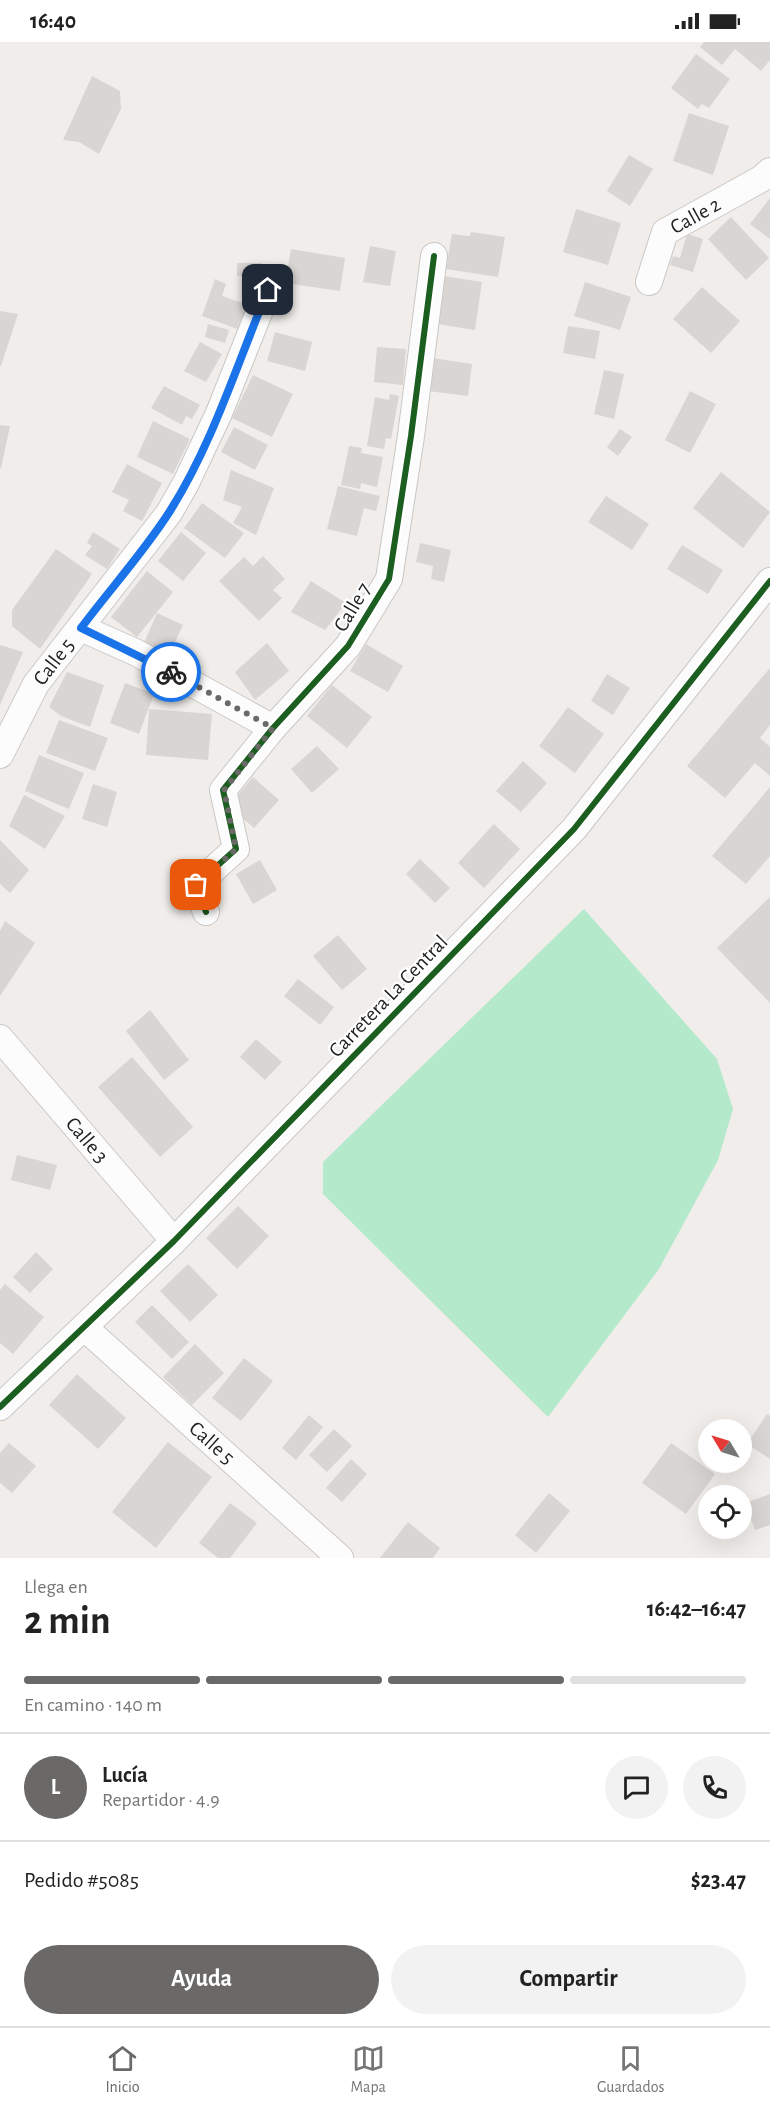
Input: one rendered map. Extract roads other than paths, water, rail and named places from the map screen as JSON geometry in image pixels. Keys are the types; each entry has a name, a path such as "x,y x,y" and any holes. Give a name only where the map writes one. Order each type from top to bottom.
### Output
{"street":[{"name":"Calle 2","path":"649,282 665,232 761,179 770,171"},
{"name":"Calle 7","path":"206,912 196,885 236,849 224,790 273,728 348,646 388,579 411,436 434,256"},
{"name":"Calle 5","path":"0,755 36,684 169,513 186,483 245,354 268,290"},
{"name":"Carretera La Central","path":"0,1407 174,1241 574,829 770,581"},
{"path":"81,628 135,652 273,728"},
{"name":"Calle 3","path":"0,1038 174,1241"},
{"name":"Calle 5","path":"85,1328 340,1558"}]}
